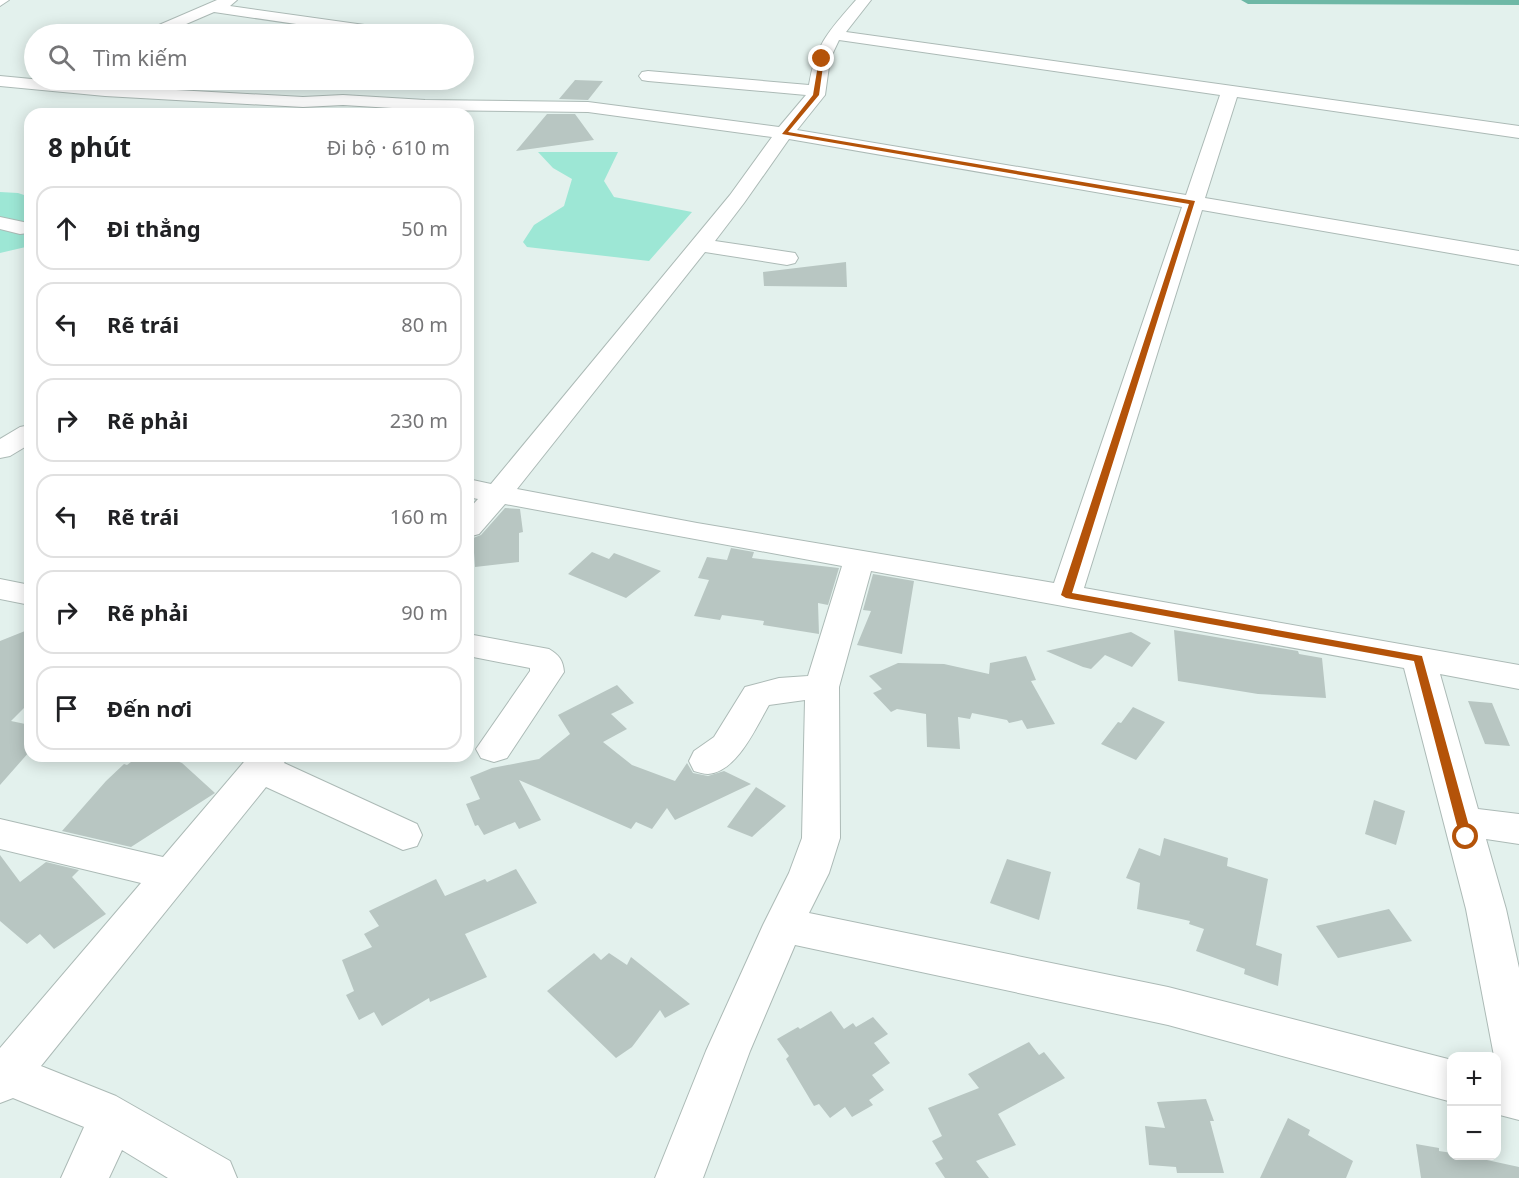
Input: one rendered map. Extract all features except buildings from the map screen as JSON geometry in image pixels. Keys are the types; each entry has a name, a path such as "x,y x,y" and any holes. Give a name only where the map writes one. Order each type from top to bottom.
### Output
{"street":[{"path":"176,24 230,0"},
{"path":"474,521 700,245 784,133 816,95 822,59 834,35 864,0"},
{"path":"215,8 325,24"},
{"path":"834,35 1519,132"},
{"path":"648,76 815,91"},
{"path":"0,81 24,82"},
{"path":"0,100 24,89"},
{"path":"145,90 330,105 475,104 588,107 784,133 1519,258"},
{"path":"330,105 354,90"},
{"path":"1066,595 1230,91"},
{"path":"700,245 787,258"},
{"path":"0,450 24,436"},
{"path":"0,456 24,457"},
{"path":"474,489 697,532 1066,595 1519,677"},
{"path":"679,1178 728,1051 783,925 809,873 821,838 822,687 859,560"},
{"path":"0,589 24,594"},
{"path":"474,646 537,657 546,663 547,672 494,749"},
{"path":"1419,659 1486,909 1519,1071"},
{"path":"707,761 727,746 757,696 779,690 822,687"},
{"path":"213,1178 100,1112 3,1078 265,762 403,835"},
{"path":"1463,825 1474,823 1519,829"},
{"path":"0,834 170,874"},
{"path":"783,925 1168,1006 1447,1080"},
{"path":"1501,1094 1519,1099"},
{"path":"85,1178 112,1119"}],"green space":[{"path":"538,152 618,152 604,181 614,197 692,212 649,261 527,247 523,242 534,225 564,206 572,179 553,168"},
{"path":"0,192 24,195 24,247 0,253"}],"waterway":[{"path":"1248,0 1519,1"}],"route":[{"path":"822,59 816,95 784,133 1193,202 1066,595 1419,659 1466,837"}]}
